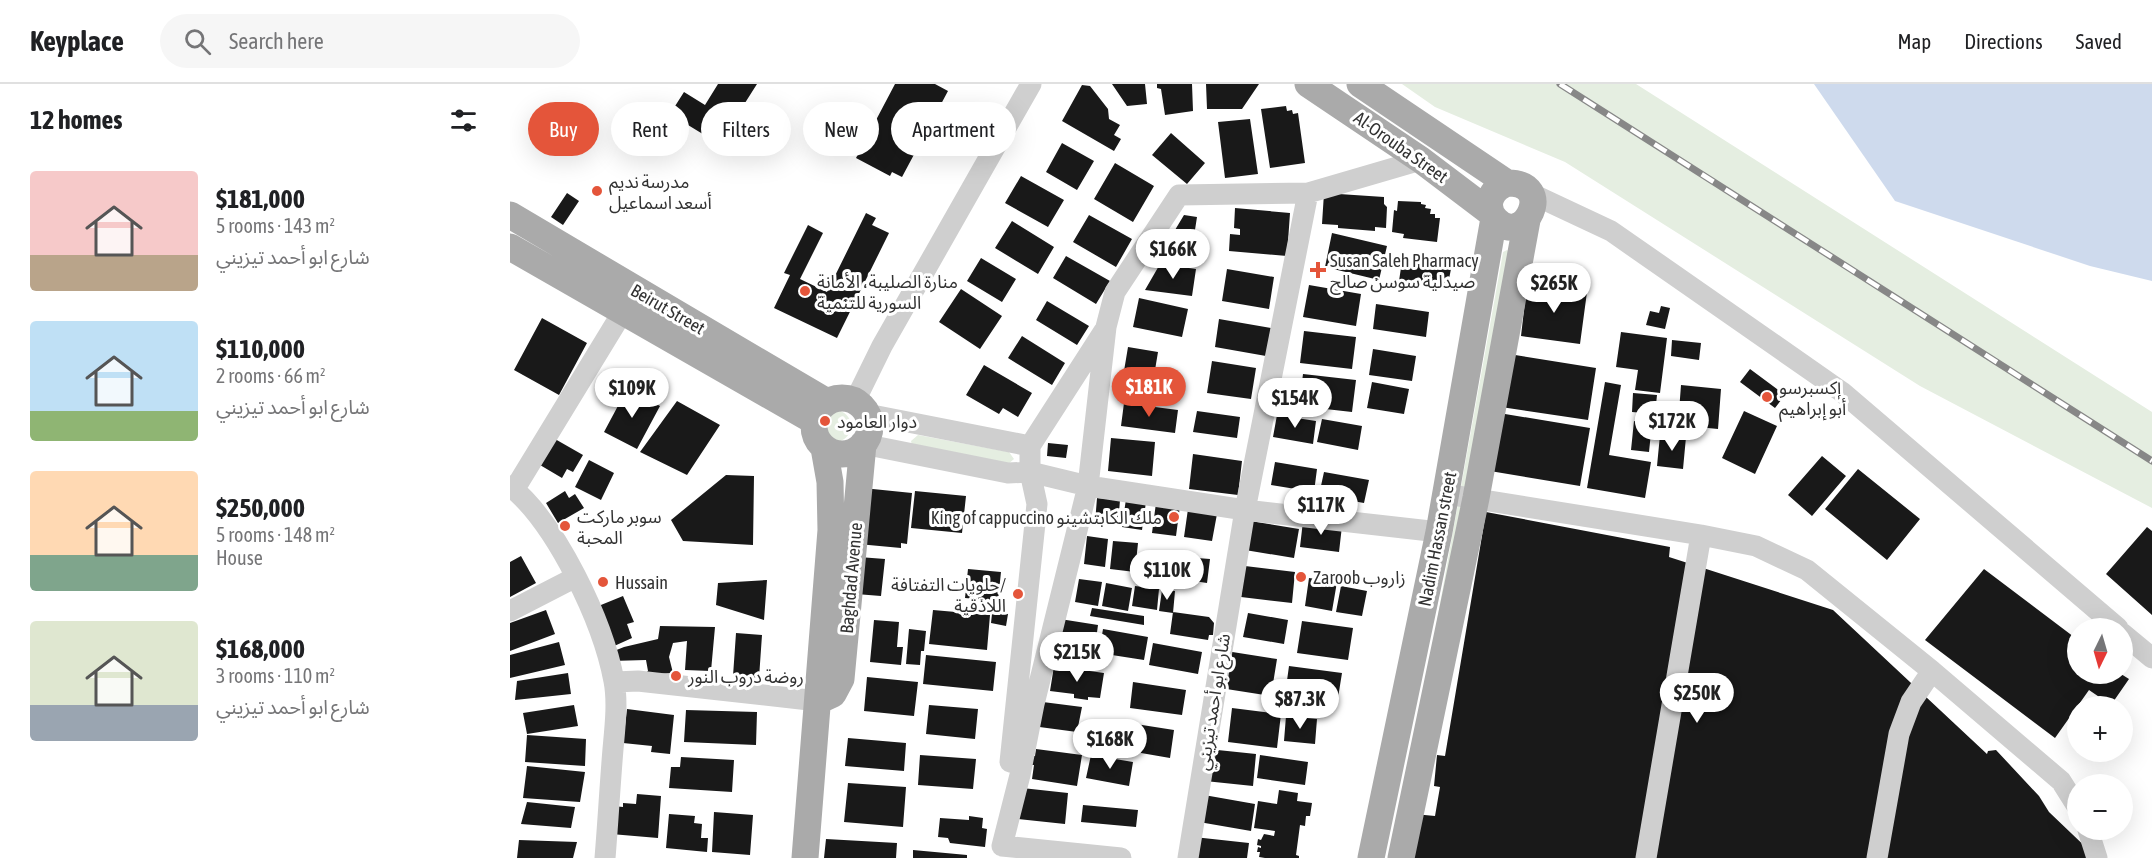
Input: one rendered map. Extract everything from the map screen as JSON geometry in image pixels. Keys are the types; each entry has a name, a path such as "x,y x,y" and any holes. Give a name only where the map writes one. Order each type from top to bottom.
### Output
{"main road":[{"name":"Al-Orouba Street","path":"1308,84 1421,160 1493,215"},
{"name":"Al-Orouba Street","path":"1360,84 1518,188"},
{"path":"1518,188 1533,201 1533,208 1527,220 1521,224 1506,226 1493,215 1491,197 1494,190 1518,188"},
{"name":"Beirut Street","path":"510,215 820,411"},
{"name":"Nadim Hassan street","path":"1371,858 1439,532 1493,215"},
{"name":"Nadim Hassan street","path":"1401,858 1476,498 1527,220"},
{"name":"Beirut Street","path":"510,247 622,313 820,411"},
{"path":"841,398 861,407 870,430 863,444 848,453 831,452 824,448 815,436 820,411 841,398"},
{"name":"Baghdad Avenue","path":"818,701 833,694 841,679 863,444"},
{"name":"Baghdad Avenue","path":"805,858 831,530 830,482 824,448"}],"street":[{"path":"1030,446 861,407 882,346 1031,84"},
{"path":"1001,852 1088,486 1106,327 1115,292 1179,195 1308,193 1421,160"},
{"path":"1518,188 1611,231 1842,392 2106,618"},
{"name":"شارع ابو أحمد تيزيني","path":"1188,858 1245,510 1308,193"},
{"path":"1527,220 1566,209"},
{"path":"605,858 615,727 615,682 598,627 576,577 548,531 512,488 622,313"},
{"path":"1001,852 1036,504 1030,472 1030,446 1106,327"},
{"path":"863,444 1008,473 1030,472 1088,486 1245,510 1439,532"},
{"path":"1446,494 1756,546 1807,570 1932,671 2061,781 2067,791"},
{"path":"1646,858 1701,535"},
{"path":"510,611 576,577"},
{"path":"2133,642 2152,658"},
{"path":"1877,858 1899,734 1911,702 1932,671"},
{"path":"615,682 638,681 818,701"},
{"path":"2091,840 2097,858"},
{"path":"1001,852 1120,858"}],"shaded area":[{"path":"1402,84 1636,84 2152,412 2152,508 1920,386 1565,162 1435,107"},
{"path":"1507,250 1510,252 1405,799 1503,252"},
{"path":"835,410 846,415 851,426 846,437 835,442 824,437 819,426 824,415"},
{"path":"918,435 1009,452 1014,459 1007,465 912,446 911,441"}],"water":[{"path":"1814,84 2152,84 2152,281 2090,266 1895,201"}],"building":[{"path":"718,84 757,84 746,102 707,102"},
{"path":"895,84 935,84 948,91 942,102 891,102 891,156 913,156 902,177 892,172 890,176 856,158 857,156 879,156 879,114"},
{"path":"1112,84 1145,84 1147,104 1127,106"},
{"path":"1157,84 1192,84 1193,111 1165,115 1161,89 1157,88"},
{"path":"1206,84 1259,84 1242,109 1207,109"},
{"path":"1082,85 1090,86 1108,109 1109,119 1120,125 1114,135 1121,139 1114,151 1062,121"},
{"path":"684,92 701,103 701,133 689,126 689,102 678,102"},
{"path":"1286,106 1287,111 1292,110 1293,114 1298,113 1305,163 1270,168 1261,109"},
{"path":"1250,119 1258,174 1225,178 1218,122"},
{"path":"1171,133 1205,163 1187,184 1152,155"},
{"path":"1062,143 1094,161 1077,190 1046,172"},
{"path":"1115,163 1154,186 1133,222 1094,199"},
{"path":"1021,176 1064,200 1048,227 1005,203"},
{"path":"567,193 579,201 563,225 551,217"},
{"path":"1324,193 1384,197 1384,204 1387,207 1386,228 1375,227 1375,231 1338,228 1338,225 1322,224"},
{"path":"1398,201 1421,202 1426,205 1425,208 1431,209 1430,214 1435,214 1435,218 1440,218 1437,242 1403,238 1404,234 1392,232 1394,210 1397,211"},
{"path":"1235,208 1290,213 1287,256 1229,251 1230,234 1240,235 1240,229 1234,228"},
{"path":"866,213 876,218 872,225 889,233 837,338 774,308 790,275 784,273 808,225 823,233 800,279 827,292"},
{"path":"1089,215 1132,239 1116,267 1073,242"},
{"path":"1184,215 1197,217 1192,249 1166,245"},
{"path":"1012,221 1054,247 1038,274 995,248"},
{"path":"1332,233 1387,246 1379,280 1325,267"},
{"path":"1066,256 1110,281 1096,304 1053,278"},
{"path":"981,258 1016,279 1002,302 967,281"},
{"path":"1402,261 1451,269 1447,289 1399,281"},
{"path":"1160,264 1196,269 1192,296 1145,290"},
{"path":"1227,269 1274,277 1269,309 1222,301"},
{"path":"1527,284 1587,292 1580,344 1521,336"},
{"path":"1309,285 1361,294 1356,326 1303,317"},
{"path":"961,289 1002,316 980,349 939,322"},
{"path":"1139,298 1188,309 1182,337 1133,327"},
{"path":"1047,301 1089,326 1077,345 1036,320"},
{"path":"1376,304 1429,312 1426,337 1373,329"},
{"path":"1661,306 1670,308 1665,329 1646,325 1650,311 1659,313"},
{"path":"542,318 587,343 559,395 514,370"},
{"path":"1219,319 1271,328 1266,356 1215,347"},
{"path":"1304,331 1356,337 1352,369 1300,363"},
{"path":"1621,332 1667,338 1660,393 1635,390 1638,370 1616,367"},
{"path":"1022,336 1065,363 1052,385 1008,358"},
{"path":"1672,340 1701,343 1699,360 1671,356"},
{"path":"1128,347 1158,352 1154,376 1124,371"},
{"path":"1373,349 1416,356 1412,381 1369,375"},
{"path":"1509,354 1596,368 1588,420 1501,407"},
{"path":"1212,361 1256,368 1251,399 1207,393"},
{"path":"984,365 1032,393 1018,417 1003,408 999,414 966,395"},
{"path":"1750,369 1785,395 1775,408 1740,382"},
{"path":"1303,374 1356,380 1352,412 1299,406"},
{"path":"1372,382 1409,389 1404,414 1367,408"},
{"path":"1605,382 1621,385 1609,455 1651,462 1645,498 1587,488"},
{"path":"1681,385 1721,389 1718,429 1678,425"},
{"path":"627,389 660,406 637,449 604,432"},
{"path":"1633,393 1657,395 1655,414 1632,412"},
{"path":"677,401 720,425 687,475 640,452"},
{"path":"1124,403 1178,410 1175,433 1121,426"},
{"path":"1197,411 1240,417 1237,438 1193,432"},
{"path":"1744,411 1777,426 1755,474 1722,458"},
{"path":"1499,413 1590,428 1580,486 1490,471"},
{"path":"1277,415 1316,421 1313,444 1273,437"},
{"path":"1322,419 1362,426 1358,450 1317,442"},
{"path":"1634,421 1652,423 1649,452 1631,450"},
{"path":"1660,435 1686,437 1683,469 1657,466"},
{"path":"1111,438 1155,442 1152,476 1108,471"},
{"path":"555,439 583,455 573,472 567,469 562,478 540,465"},
{"path":"1048,443 1068,445 1066,458 1047,456"},
{"path":"1193,454 1242,461 1238,495 1189,489"},
{"path":"1822,456 1846,476 1812,516 1788,495"},
{"path":"589,460 614,473 601,500 575,487"},
{"path":"1275,462 1317,469 1314,492 1271,485"},
{"path":"1858,469 1920,519 1887,560 1825,509"},
{"path":"1324,472 1369,480 1364,503 1319,495"},
{"path":"726,475 754,476 753,545 683,541 671,520"},
{"path":"863,488 912,493 907,544 901,543 901,548 858,544"},
{"path":"565,491 569,498 575,494 584,508 558,523 546,503"},
{"path":"915,491 966,496 962,533 911,528"},
{"path":"1097,498 1120,500 1118,526 1095,523"},
{"path":"1126,499 1146,502 1142,530 1122,527"},
{"path":"1156,503 1180,506 1176,536 1152,533"},
{"path":"1188,509 1217,514 1212,541 1184,537"},
{"path":"1486,512 1670,547 1669,557 1833,610 1987,754 1988,751 1996,750 2039,796 2049,812 2067,829 2067,840 2078,840 2094,855 2094,858 1410,858 1414,814 1435,816 1440,787 1434,786 1437,755 1445,756"},
{"path":"1250,521 1299,529 1294,558 1245,550"},
{"path":"1303,521 1342,526 1339,552 1300,547"},
{"path":"2147,527 2152,531 2152,615 2106,574"},
{"path":"1087,536 1108,539 1105,567 1084,564"},
{"path":"1113,541 1138,543 1135,572 1110,569"},
{"path":"1151,550 1194,555 1191,580 1148,575"},
{"path":"521,556 536,583 510,597 510,562"},
{"path":"859,557 885,559 881,596 856,594"},
{"path":"1197,558 1210,559 1207,583 1194,581"},
{"path":"1245,566 1295,572 1292,603 1241,597"},
{"path":"968,569 1001,572 998,601 965,598"},
{"path":"1984,569 2067,632 2067,684 2126,684 2117,696 2098,696 2089,690 2085,696 2067,696 2067,721 2055,738 1925,640"},
{"path":"1309,578 1337,582 1332,611 1305,606"},
{"path":"1079,579 1102,582 1098,606 1075,602"},
{"path":"767,580 764,620 716,605 718,583"},
{"path":"1106,583 1132,588 1128,611 1102,606"},
{"path":"1135,586 1159,589 1157,610 1132,606"},
{"path":"1341,586 1367,591 1362,616 1336,612"},
{"path":"1162,590 1175,591 1173,613 1159,611"},
{"path":"623,596 634,622 627,624 632,638 612,647 596,607"},
{"path":"1092,608 1144,616 1144,625 1090,616"},
{"path":"546,610 555,634 510,651 510,623"},
{"path":"933,610 990,615 987,650 929,644"},
{"path":"1173,612 1209,617 1214,623 1213,635 1209,635 1208,640 1170,634"},
{"path":"1001,613 1008,614 1006,626 991,623 992,614 1000,615"},
{"path":"1248,613 1288,620 1284,644 1243,637"},
{"path":"1060,619 1098,625 1095,647 1056,641"},
{"path":"874,620 899,622 897,647 903,647 901,665 870,662"},
{"path":"1302,621 1353,628 1348,660 1297,653"},
{"path":"660,626 715,627 711,671 685,670 687,641 673,643 669,657 673,673 643,675 648,671 646,660 611,661 609,653 658,639"},
{"path":"909,629 926,631 920,665 906,664"},
{"path":"1103,629 1148,637 1144,660 1099,653"},
{"path":"736,633 762,635 759,678 733,676"},
{"path":"559,642 565,665 510,678 510,655"},
{"path":"1153,643 1202,652 1198,674 1149,665"},
{"path":"1226,651 1277,659 1271,696 1220,688"},
{"path":"926,655 996,662 993,691 923,684"},
{"path":"1054,666 1104,673 1100,698 1088,697 1088,700 1074,698 1074,694 1050,691"},
{"path":"1289,666 1342,673 1337,704 1326,702 1326,705 1296,700 1297,697 1285,695"},
{"path":"568,673 571,694 515,700 517,681"},
{"path":"867,677 918,682 914,716 864,711"},
{"path":"1133,682 1186,690 1182,715 1130,708"},
{"path":"1035,701 1082,707 1077,732 1032,726"},
{"path":"574,705 578,726 527,734 523,713"},
{"path":"929,705 978,709 975,739 926,734"},
{"path":"1232,708 1281,714 1277,748 1228,742"},
{"path":"627,709 674,715 670,754 651,752 652,746 623,743"},
{"path":"686,710 757,712 756,745 684,742"},
{"path":"1286,716 1317,719 1315,744 1284,741"},
{"path":"1123,722 1174,730 1170,758 1118,749"},
{"path":"527,735 586,739 585,766 525,762"},
{"path":"848,738 906,743 904,771 845,766"},
{"path":"1036,749 1082,755 1077,786 1032,779 1034,765 1031,765 1032,756 1035,756"},
{"path":"1208,749 1256,754 1253,786 1205,781"},
{"path":"920,755 976,759 973,789 918,785"},
{"path":"1091,755 1133,762 1129,786 1086,778"},
{"path":"1260,755 1308,762 1305,785 1257,778"},
{"path":"681,757 734,760 732,792 669,788 671,767 680,767"},
{"path":"527,766 585,772 580,802 523,798"},
{"path":"848,783 906,787 903,827 844,822"},
{"path":"1022,788 1068,793 1065,824 1018,819"},
{"path":"1279,790 1298,793 1297,801 1312,803 1310,816 1306,816 1305,826 1300,825 1296,855 1299,858 1265,858 1259,857 1260,852 1257,852 1258,847 1261,848 1257,845 1258,839 1261,840 1264,834 1274,836 1275,831 1254,828 1258,801 1277,804"},
{"path":"637,794 661,796 658,838 611,834 613,806 623,807 623,803 636,804"},
{"path":"1204,795 1255,804 1251,831 1199,822"},
{"path":"527,802 575,807 571,828 521,824"},
{"path":"1083,805 1138,810 1136,827 1081,822"},
{"path":"714,812 753,815 750,855 712,852"},
{"path":"669,814 695,816 694,823 702,824 701,838 708,838 707,852 666,848"},
{"path":"969,816 983,818 982,828 987,829 985,847 950,843 948,838 938,837 940,818 969,820"},
{"path":"1194,837 1249,843 1247,858 1190,858"},
{"path":"826,839 897,843 896,858 824,858"},
{"path":"519,840 577,842 573,858 517,858"},
{"path":"913,850 967,855 967,858 913,858"}],"railway":[{"path":"1560,84 2152,461"}],"place":[{"name":"مدرسة نديم أسعد اسماعيل","path":"597,191"},
{"name":"Susan Saleh Pharmacy صيدلية سوسن صالح","path":"1318,270"},
{"name":"منارة الصليبة، الأمانة السورية للتنمية","path":"805,291"},
{"name":"إكسبرسو أبو إبراهيم","path":"1767,397"},
{"name":"دوار العامود","path":"825,421"},
{"name":"King of cappuccino ملك الكابتشينو","path":"1174,517"},
{"name":"سوبر ماركت المحبة","path":"565,526"},
{"name":"Zaroob زاروب","path":"1301,577"},
{"name":"Hussain","path":"603,582"},
{"name":"حلويات التفتافة/ اللاذقية","path":"1018,594"},
{"name":"روضة دروب النور","path":"676,676"}]}
